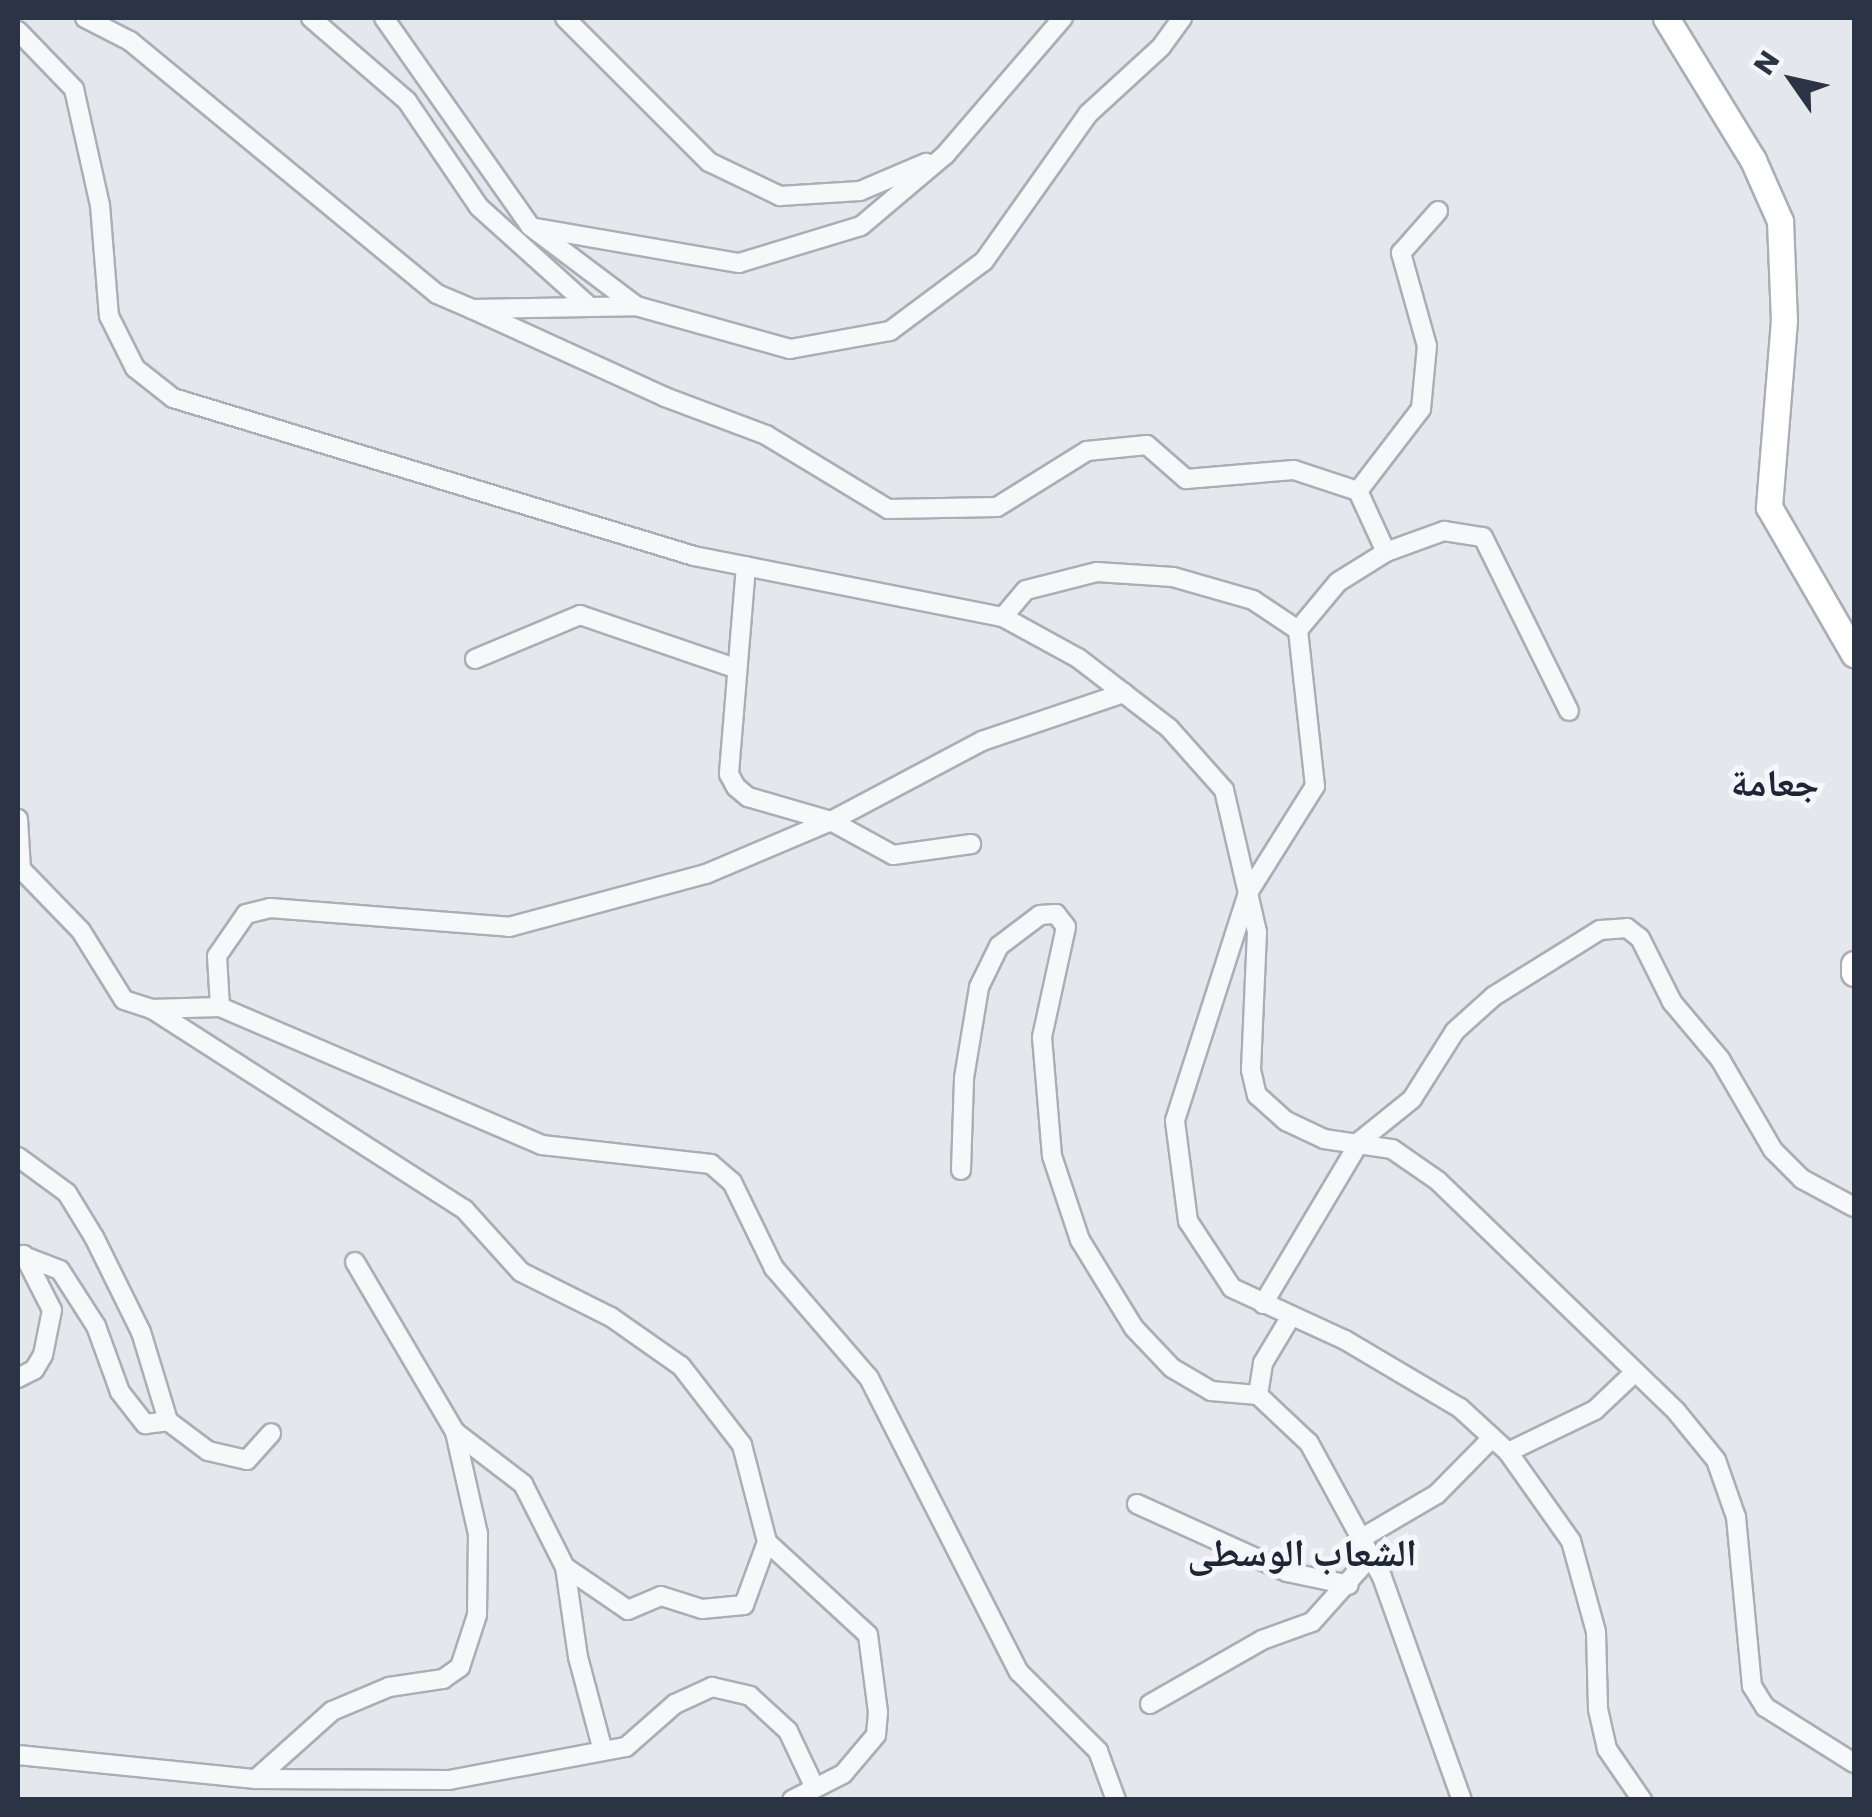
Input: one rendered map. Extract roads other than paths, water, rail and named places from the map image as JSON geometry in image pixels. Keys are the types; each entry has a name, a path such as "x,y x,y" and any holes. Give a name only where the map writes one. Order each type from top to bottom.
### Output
{"main road":[{"path":"1666,18 1753,160 1780,221 1784,320 1770,508 1854,654"},
{"path":"1854,964 1854,973"}],"street":[{"path":"85,18 130,41 437,294 665,397 766,435 888,509 996,507 1087,451 1147,445 1186,479 1294,470 1358,491 1386,552"},
{"path":"311,18 407,101 478,207 588,305"},
{"path":"384,18 530,226 636,306"},
{"path":"565,18 709,162 780,196 860,191 945,155"},
{"path":"530,226 740,262 861,226 945,155 1063,18"},
{"path":"472,309 636,306 790,349 890,330 984,262 1088,114 1161,48 1182,18"},
{"path":"18,30 74,88 100,205 109,316 135,368 172,398 746,566 1003,617 1078,658 1169,728 1224,790 1257,932 1250,1070 1258,1094 1286,1120 1324,1139 1360,1140 1392,1149 1438,1180 1635,1372 1716,1460 1736,1517 1752,1686 1766,1707 1854,1764"},
{"path":"1358,491 1421,409 1427,346 1401,253 1438,211"},
{"path":"1570,712 1483,537 1444,532 1386,552 1338,582 1298,630 1315,786 1248,892 1175,1122 1188,1221 1232,1288 1290,1318 1345,1340 1460,1408 1508,1452 1570,1541 1596,1632 1598,1709 1607,1749 1642,1800"},
{"path":"746,566 729,774 736,787 748,797 831,821 893,855 972,844"},
{"path":"1003,617 1026,590 1097,572 1173,577 1237,595 1298,630"},
{"path":"475,659 580,615 736,668"},
{"path":"220,1007 217,956 246,914 270,908 509,928 706,874 831,821 982,740 1124,693"},
{"path":"18,819 20,869 81,931 124,1000 151,1009 464,1209 520,1272 611,1317 681,1366 742,1446 767,1542 868,1635 876,1735 843,1774 792,1800"},
{"path":"961,1170 964,1078 979,988 999,946 1040,915 1056,914 1066,927 1042,1037 1052,1156 1080,1240 1134,1328 1172,1368 1211,1391 1258,1396 1309,1443 1371,1556 1462,1800"},
{"path":"1263,1304 1360,1140 1412,1099 1434,1056 1494,996 1600,930 1628,928 1640,938 1672,1002 1748,1100 1774,1150 1802,1179 1854,1207"},
{"path":"151,1009 220,1007 542,1144 712,1164 732,1182 774,1268 869,1378 1019,1672 1098,1750 1116,1800"},
{"path":"18,1156 67,1193 94,1237 141,1332 168,1422 208,1451 247,1460 271,1432"},
{"path":"22,1253 60,1270 96,1326 120,1392 145,1424 168,1422"},
{"path":"18,1378 34,1370 43,1355 52,1310 22,1253"},
{"path":"256,1779 332,1711 390,1687 443,1679 460,1668 477,1615 478,1534 455,1432 356,1262"},
{"path":"1258,1396 1263,1363 1290,1318"},
{"path":"1508,1452 1595,1410 1635,1372"},
{"path":"455,1432 522,1484 565,1566 578,1657 603,1751"},
{"path":"1362,1538 1437,1494 1492,1438"},
{"path":"1137,1504 1287,1572 1349,1585"},
{"path":"565,1566 628,1610 660,1596 702,1609 744,1606 767,1542"},
{"path":"1150,1704 1262,1640 1312,1622 1371,1556"},
{"path":"18,1754 256,1779 449,1780 626,1746 675,1704 712,1688 732,1688 788,1731 815,1788"}],"district":[{"name":"جعامة","path":"1775,783"},
{"name":"الشعاب الوسطى","path":"1302,1553"}]}
